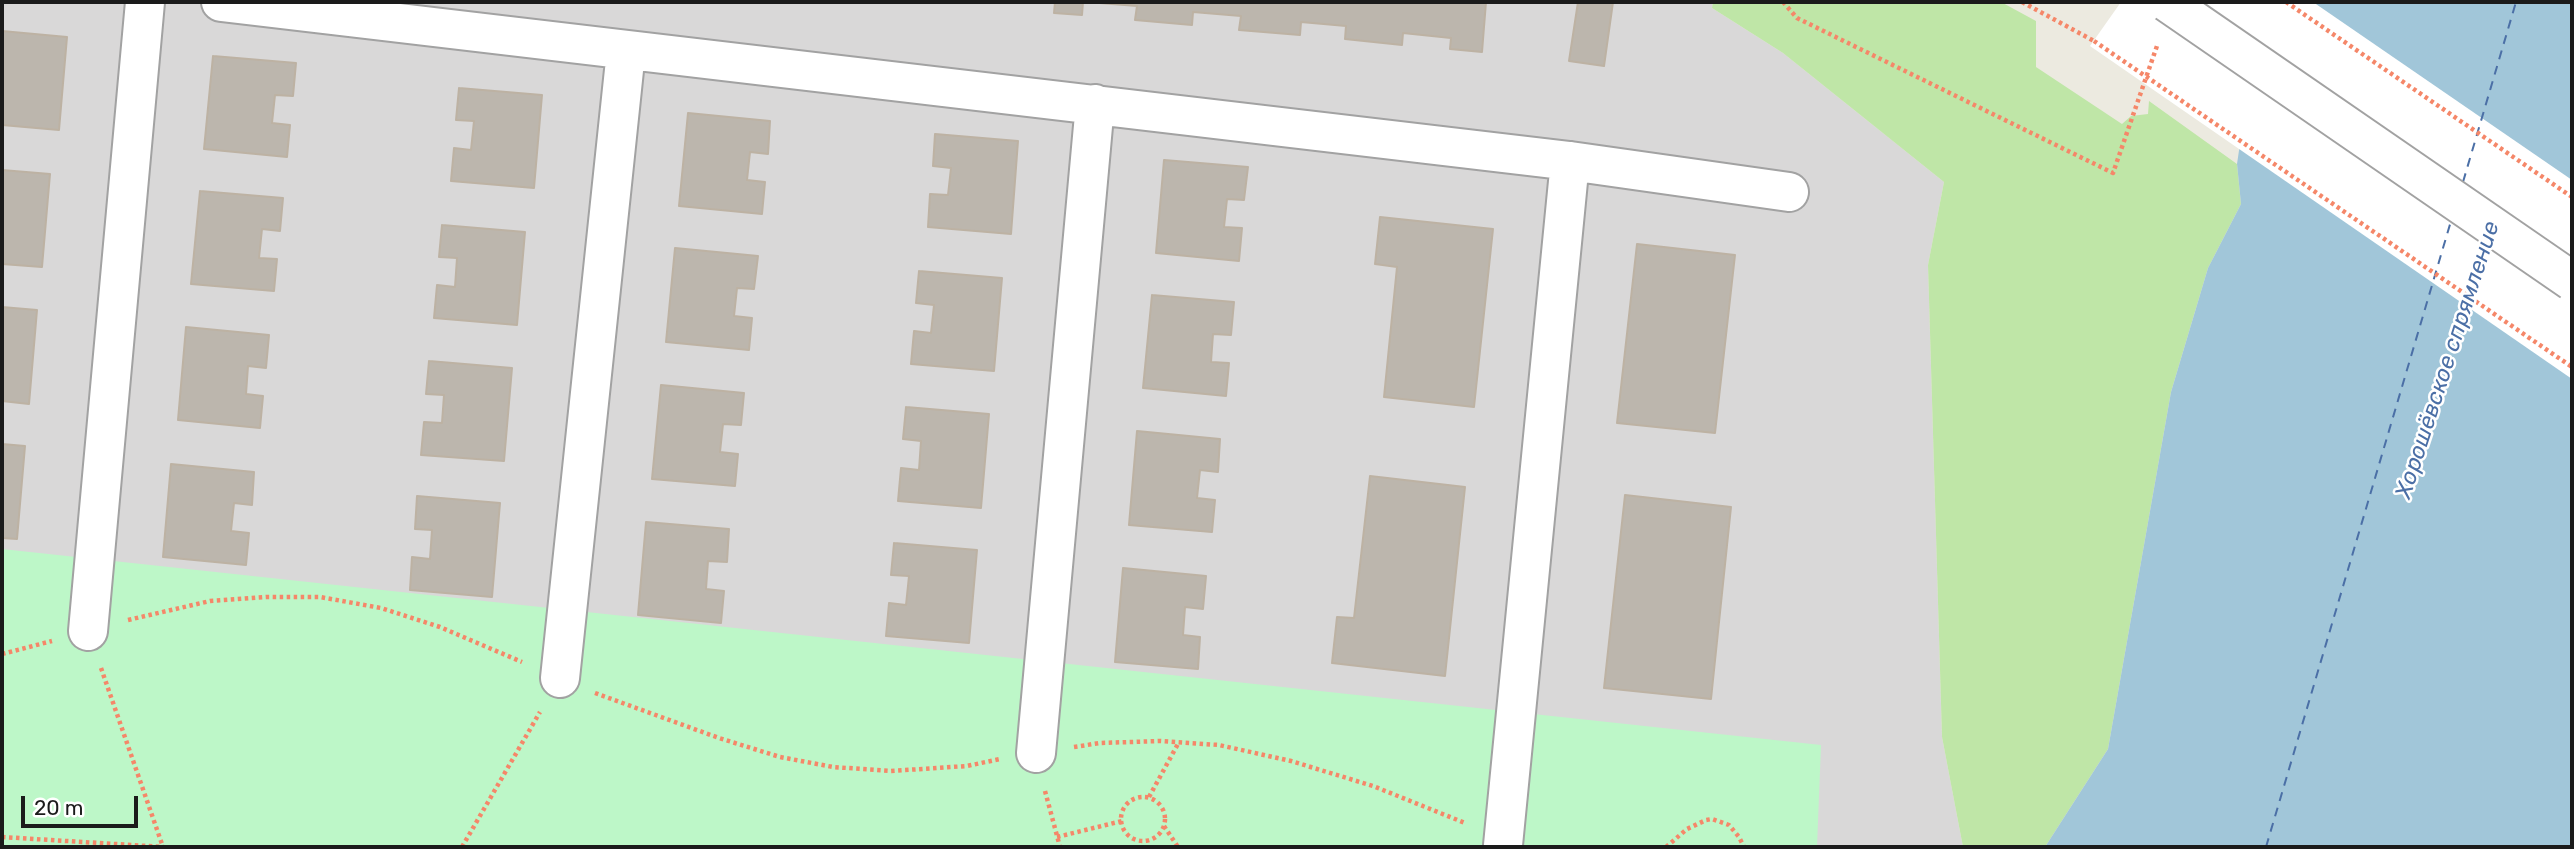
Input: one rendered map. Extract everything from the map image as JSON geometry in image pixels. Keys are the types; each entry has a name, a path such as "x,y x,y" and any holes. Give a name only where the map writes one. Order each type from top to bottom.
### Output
{"street":[{"path":"88,631 145,2"},
{"path":"221,2 1095,104 1570,162 1789,192"},
{"path":"2167,2 2572,281"},
{"path":"560,678 626,51"},
{"path":"1036,753 1095,104"},
{"path":"1503,845 1570,162"}],"path":[{"path":"1783,2 1797,18 2112,173 2159,41"},
{"path":"2022,2 2094,40 2572,367"},
{"path":"2286,2 2572,197"},
{"path":"2,653 210,601 320,597 381,608 440,627 560,678 719,738 780,757 833,767 891,771 954,766 1100,743 1179,742 1219,745 1291,761 1373,786 1465,823 1503,845"},
{"path":"2,837 164,847 88,631"},
{"path":"462,847 560,678"},
{"path":"1149,797 1179,742"},
{"path":"1036,753 1060,847"},
{"path":"1164,826 1155,838 1141,841 1128,835 1122,821 1124,808 1129,802 1142,797 1156,800 1164,811 1164,826 1178,847"},
{"path":"1666,847 1687,829 1712,819 1729,825 1744,847"},
{"path":"1057,837 1122,821"}],"shaded area":[{"path":"2,2 1713,2 1712,8 1783,53 1944,182 1928,265 1942,737 1963,847 2,846"}],"green space":[{"path":"1713,2 2001,2 2036,21 2036,67 2122,124 2131,116 2148,114 2149,101 2237,164 2241,204 2208,268 2171,392 2108,749 2045,847 1963,847 1942,737 1928,265 1944,182 1783,53 1712,8"},
{"path":"2,549 1821,745 1817,847 2,846"}],"water":[{"name":"Хорошёвское спрямление","path":"2261,2 2572,2 2572,847 2045,847 2108,749 2171,392 2208,268 2241,204 2237,164"}],"pier":[{"path":"2121,2 2313,2 2572,180 2572,379 2090,46"}],"building":[{"path":"1055,2 1083,2 1082,15 1054,13"},
{"path":"1087,2 1486,2 1482,52 1450,49 1451,38 1403,33 1402,45 1345,39 1346,26 1301,22 1300,35 1239,30 1241,16 1193,12 1192,25 1135,20 1137,6"},
{"path":"1578,2 1613,2 1604,66 1569,61"},
{"path":"2,31 67,37 59,130 2,125"},
{"path":"213,56 296,63 293,96 275,95 272,123 290,125 287,157 204,149"},
{"path":"459,88 542,95 534,188 451,181 454,148 471,150 474,121 456,120"},
{"path":"688,113 770,121 768,154 750,152 747,180 765,182 762,214 679,206"},
{"path":"935,134 1018,141 1011,234 928,227 930,194 948,195 951,168 933,166"},
{"path":"1164,160 1248,167 1244,200 1227,199 1224,227 1242,228 1239,261 1156,253"},
{"path":"2,170 50,174 42,267 2,264"},
{"path":"200,191 283,198 280,231 262,229 259,258 277,259 274,291 191,284"},
{"path":"1380,217 1493,229 1474,407 1384,397 1397,267 1375,264"},
{"path":"442,225 525,232 517,325 434,318 437,285 455,287 457,258 439,257"},
{"path":"1637,244 1735,255 1715,433 1617,423"},
{"path":"675,248 758,256 754,289 737,288 734,316 752,318 749,350 666,342"},
{"path":"919,271 1002,278 994,371 911,364 914,331 931,333 934,305 916,303"},
{"path":"1152,295 1234,302 1231,335 1213,334 1211,362 1229,363 1226,396 1143,388"},
{"path":"2,307 37,310 29,404 2,401"},
{"path":"186,327 269,335 266,368 248,366 246,394 263,396 260,428 178,420"},
{"path":"429,361 512,368 504,461 421,455 424,422 442,423 444,395 426,394"},
{"path":"661,385 744,393 741,425 723,424 720,452 738,454 735,486 652,479"},
{"path":"906,407 989,414 981,508 898,501 901,468 919,470 921,441 903,439"},
{"path":"1137,431 1220,439 1218,472 1200,470 1197,498 1215,500 1212,532 1129,525"},
{"path":"2,444 25,446 17,539 2,538"},
{"path":"171,464 254,472 252,505 234,503 231,531 249,533 246,565 163,557"},
{"path":"1370,476 1465,487 1445,676 1332,663 1337,617 1354,618"},
{"path":"1625,495 1731,507 1711,699 1604,688"},
{"path":"417,496 500,503 492,597 410,590 412,557 430,559 432,530 415,529"},
{"path":"646,522 729,529 727,562 708,561 706,589 724,591 721,623 638,615"},
{"path":"894,543 977,550 969,643 886,636 889,603 906,605 909,576 891,575"},
{"path":"1123,568 1206,576 1203,609 1185,607 1183,635 1200,637 1198,669 1115,662"}],"ferry route":[{"path":"2463,182 2516,2"},
{"path":"2266,847 2451,221"}]}
